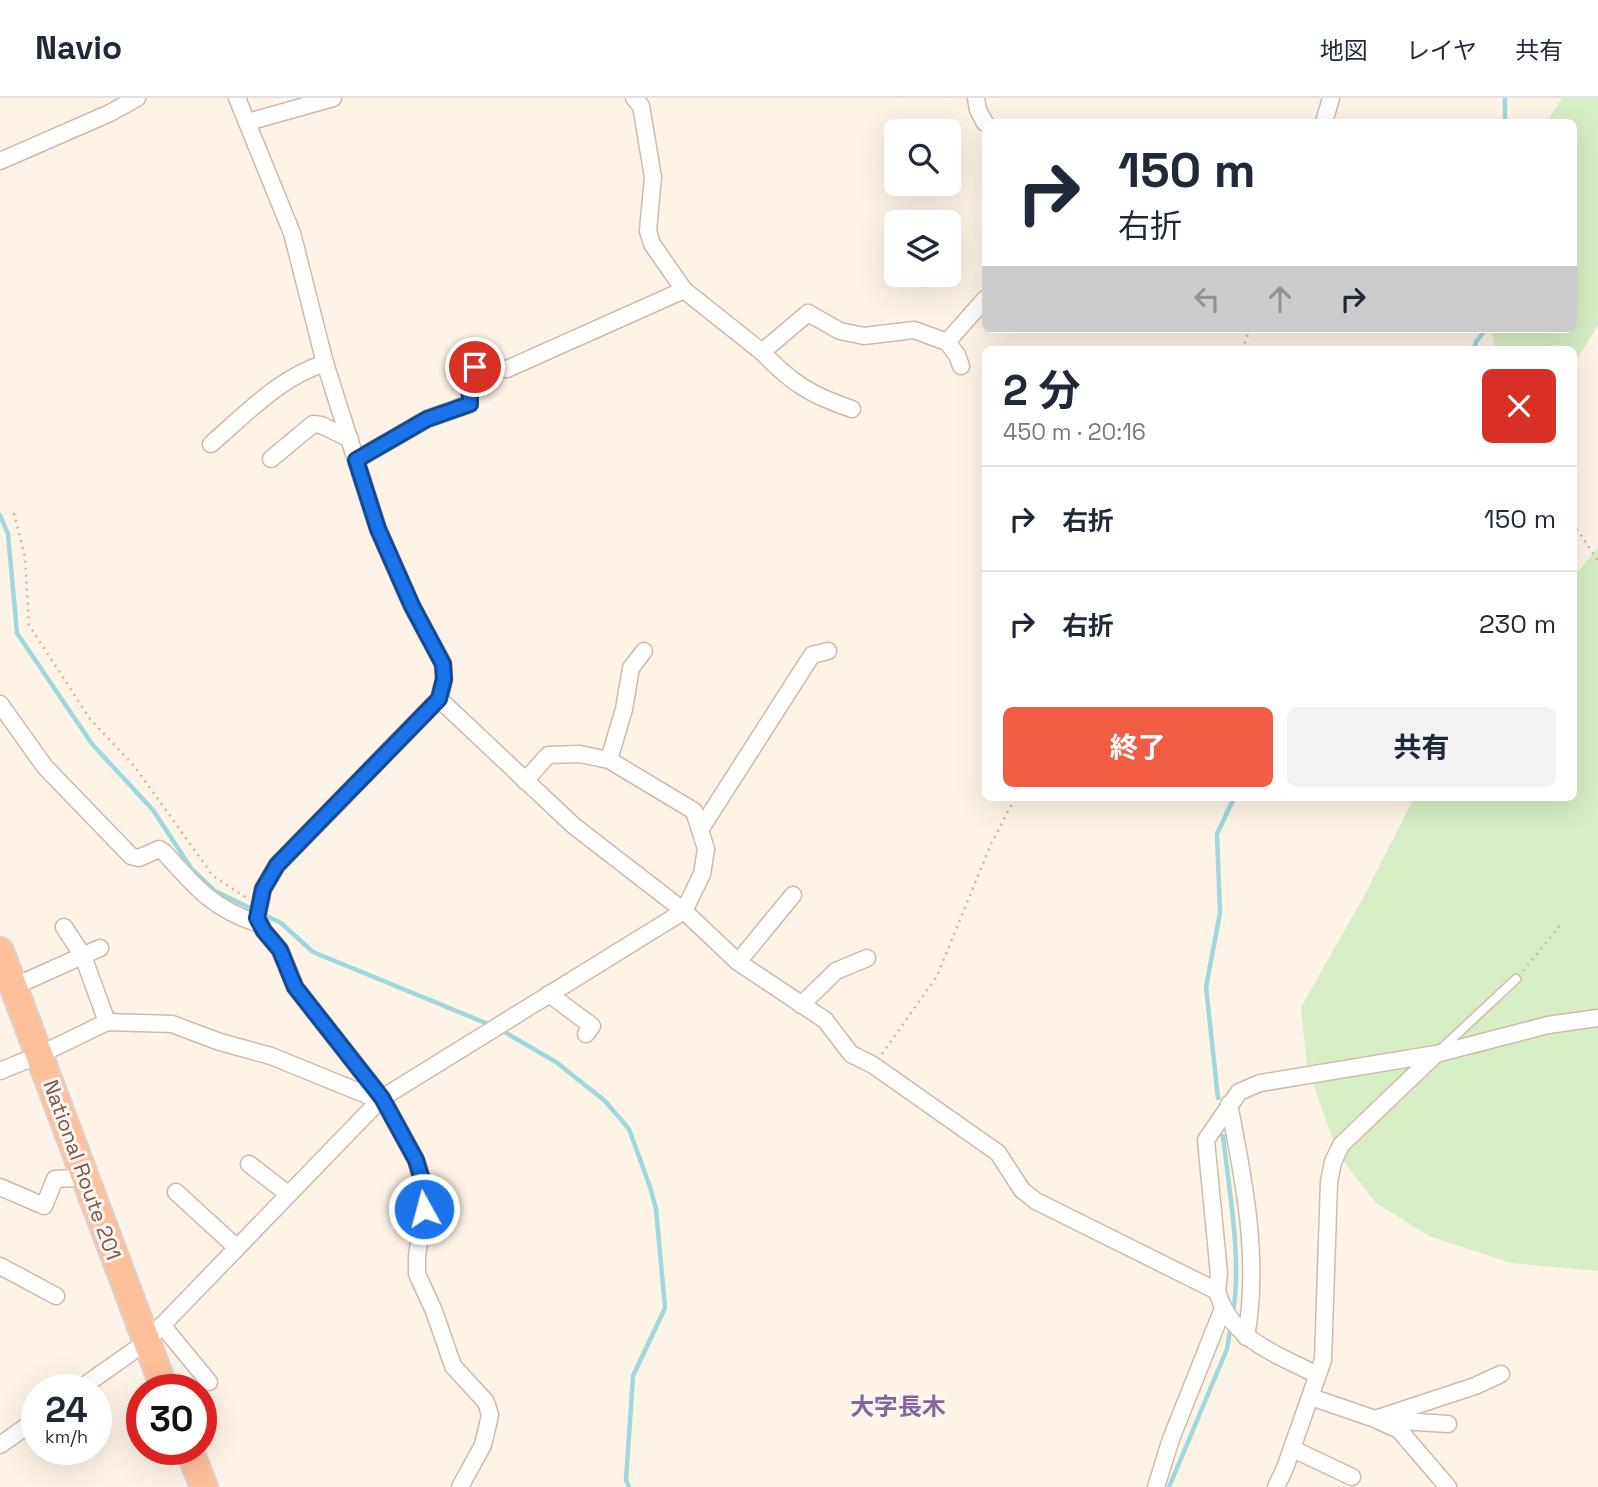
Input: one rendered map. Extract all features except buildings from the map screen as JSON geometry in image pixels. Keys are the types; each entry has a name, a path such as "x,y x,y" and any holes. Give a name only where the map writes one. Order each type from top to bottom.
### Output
{"highway":[{"name":"National Route 201","path":"0,951 84,1175 154,1333 162,1374"},
{"path":"195,1465 204,1487"}],"street":[{"path":"0,161 110,113 137,98"},
{"path":"237,98 292,233 325,363 378,529 412,606 443,664 444,679 439,699 277,865 263,889 259,911 280,950 295,987 380,1099 416,1160 423,1183 424,1209 417,1274 453,1366 486,1402 490,1415 483,1445 460,1487"},
{"path":"248,122 332,98"},
{"path":"634,98 641,106 653,177 648,231 652,244 684,290 762,352 789,379 826,400 852,409"},
{"path":"976,98 983,119"},
{"path":"1325,119 1331,98"},
{"path":"356,460 427,419 470,404 470,383 475,367 507,369 684,290"},
{"path":"947,342 982,302"},
{"path":"762,352 808,313 840,331 864,336 914,330 947,342 961,366"},
{"path":"212,444 281,384 302,371 325,363"},
{"path":"271,459 313,424 321,425 349,439"},
{"path":"609,760 624,709 631,668 644,651"},
{"path":"700,830 812,655 828,651"},
{"path":"439,699 574,826 684,911 738,962 825,1020 851,1054 873,1065 998,1153 1021,1191 1217,1292"},
{"path":"0,704 45,767 131,856 139,858 159,849 200,892 228,910 259,911"},
{"path":"99,1374 154,1333 380,1099 684,911 702,874 706,849 694,811 609,760 580,754 548,755 525,781"},
{"path":"738,962 793,895"},
{"path":"64,927 83,956 107,1022"},
{"path":"13,987 100,948"},
{"path":"801,1004 836,971 867,958"},
{"path":"549,994 592,1026 586,1034"},
{"path":"1317,1375 1243,1334 1223,1312 1217,1292 1219,1274 1206,1140 1229,1104 1239,1092 1260,1083 1436,1054 1548,1025 1598,1018"},
{"path":"0,1070 39,1055 107,1022 172,1024 220,1042 271,1056 380,1099"},
{"path":"1276,1487 1293,1448 1323,1360 1329,1182 1333,1162 1341,1145 1436,1054"},
{"path":"1229,1104 1245,1185 1252,1285 1243,1334"},
{"path":"249,1164 288,1194"},
{"path":"0,1187 44,1206 55,1180 84,1175"},
{"path":"176,1192 236,1247"},
{"path":"0,1266 57,1296"},
{"path":"1156,1487 1171,1439 1223,1312"},
{"path":"154,1333 201,1374"},
{"path":"1375,1419 1475,1386 1501,1374"},
{"path":"1311,1397 1399,1430 1448,1487"},
{"path":"1375,1419 1448,1424"},
{"path":"0,1445 21,1430"},
{"path":"1293,1448 1352,1477"}],"lane":[{"path":"1436,1054 1516,979"}],"path":[{"path":"14,513 25,557 29,625 90,719 135,767 213,876 259,911"},
{"path":"1577,529 1598,561"},
{"path":"873,1065 937,976 991,844 1013,801"},
{"path":"1516,979 1561,924"}],"green space":[{"path":"1562,98 1598,98 1598,325 1577,359 1577,346 1495,346 1491,333 1577,333 1577,119 1549,119"},
{"path":"1598,547 1598,1271 1511,1263 1429,1236 1376,1203 1338,1154 1307,1067 1301,1007 1363,898 1412,801 1577,801 1577,573"}],"waterway":[{"path":"1505,98 1505,119"},
{"path":"1475,346 1483,333"},
{"path":"0,515 8,534 17,633 92,744 153,810 191,868 215,891 281,923 313,952 493,1026"},
{"path":"1218,1098 1206,987 1220,913 1217,834 1233,801"},
{"path":"501,1030 556,1062 605,1101 629,1129 650,1187 656,1209 665,1308 633,1376 626,1480 629,1487"},
{"path":"1223,1136 1235,1248 1233,1313"},
{"path":"1169,1487 1227,1349 1231,1325"}],"district":[{"name":"大字長木","path":"898,1407"}],"route":[{"path":"424,1209 423,1183 416,1160 382,1098 295,987 280,950 257,918 263,889 277,865 439,699 444,679 443,664 412,606 378,529 356,460 427,419 470,404 470,383 475,367"}]}
